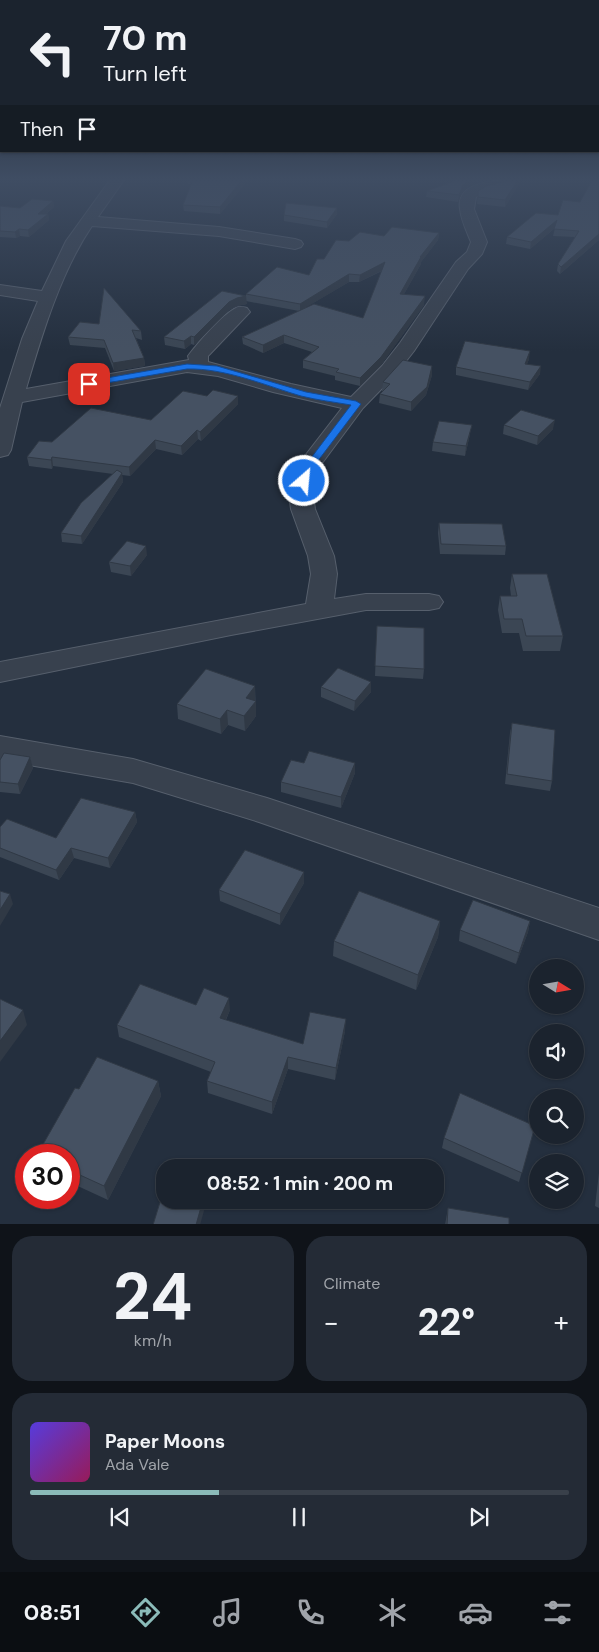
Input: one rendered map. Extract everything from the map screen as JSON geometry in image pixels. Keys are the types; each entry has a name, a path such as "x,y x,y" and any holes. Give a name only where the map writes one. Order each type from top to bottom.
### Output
{"street":[{"path":"0,450 31,339 77,237"},
{"path":"263,237 294,244"},
{"path":"319,609 324,574 321,556 303,509 301,495 306,470 356,404 389,370 407,347 462,266 474,254 479,242 477,237"},
{"path":"0,290 49,297"},
{"path":"199,366 198,356 204,347 217,332 241,312"},
{"path":"13,398 187,366 199,366 217,369 305,394 356,404"},
{"path":"0,672 319,609 366,602 429,602"},
{"path":"0,748 134,771 267,811 599,924"}],"building":[{"path":"354,237 436,237 420,257 400,294 425,296 424,298 381,357 360,378 336,372 339,369 303,360 319,347 284,335 263,345 242,337 314,304 363,318 385,262 360,275 349,274 300,304 246,294 277,267 309,275 317,259 324,259 336,240 349,241"},
{"path":"508,237 537,237 531,242"},
{"path":"575,237 595,237 561,267 558,264"},
{"path":"104,288 141,331 132,330 144,358 113,363 104,340 68,337 80,322 99,324"},
{"path":"222,291 246,296 229,302 194,337 191,336 184,341 164,337"},
{"path":"465,341 530,351 525,364 541,366 530,382 456,367"},
{"path":"403,360 432,366 427,387 411,402 380,394 390,384 383,382"},
{"path":"213,390 238,396 200,432 197,430 181,446 155,440 129,467 52,457 51,460 27,457 39,441 52,442 91,408 151,420 183,391 207,396"},
{"path":"521,410 555,420 538,436 504,425"},
{"path":"439,421 472,425 466,446 433,442"},
{"path":"117,470 122,473 81,536 61,533 81,503"},
{"path":"439,523 502,524 506,546 441,544"},
{"path":"127,541 146,546 130,566 109,562"},
{"path":"512,574 547,574 563,636 526,636 522,619 504,619 500,596 517,596"},
{"path":"377,626 424,628 424,669 375,666"},
{"path":"338,668 371,682 355,701 321,687"},
{"path":"206,669 255,686 246,698 256,701 244,716 227,710 220,719 177,704"},
{"path":"512,723 555,730 552,781 507,774"},
{"path":"309,751 355,763 341,797 281,782 291,760 304,763"},
{"path":"4,753 30,757 18,784 0,782 0,760"},
{"path":"81,798 135,812 108,858 71,848 56,870 0,848 0,827 7,819 56,838"},
{"path":"245,850 304,872 280,914 219,890"},
{"path":"0,891 10,894 0,910"},
{"path":"359,891 440,921 418,975 334,941"},
{"path":"473,900 530,921 519,953 460,930"},
{"path":"140,984 196,1005 204,988 229,998 220,1018 303,1044 310,1012 346,1019 336,1068 288,1057 272,1102 207,1081 215,1062 117,1025"},
{"path":"0,999 23,1010 0,1041"},
{"path":"97,1057 158,1081 104,1186 80,1175 80,1144 43,1144 75,1088 79,1089"},
{"path":"460,1093 529,1123 530,1144 522,1173 444,1138"},
{"path":"448,1208 509,1218 509,1224 447,1224"},
{"path":"158,1209 200,1209 196,1224 153,1224"}],"route":[{"path":"89,384 187,366 199,366 217,369 305,394 356,404 306,470 304,481"}]}
